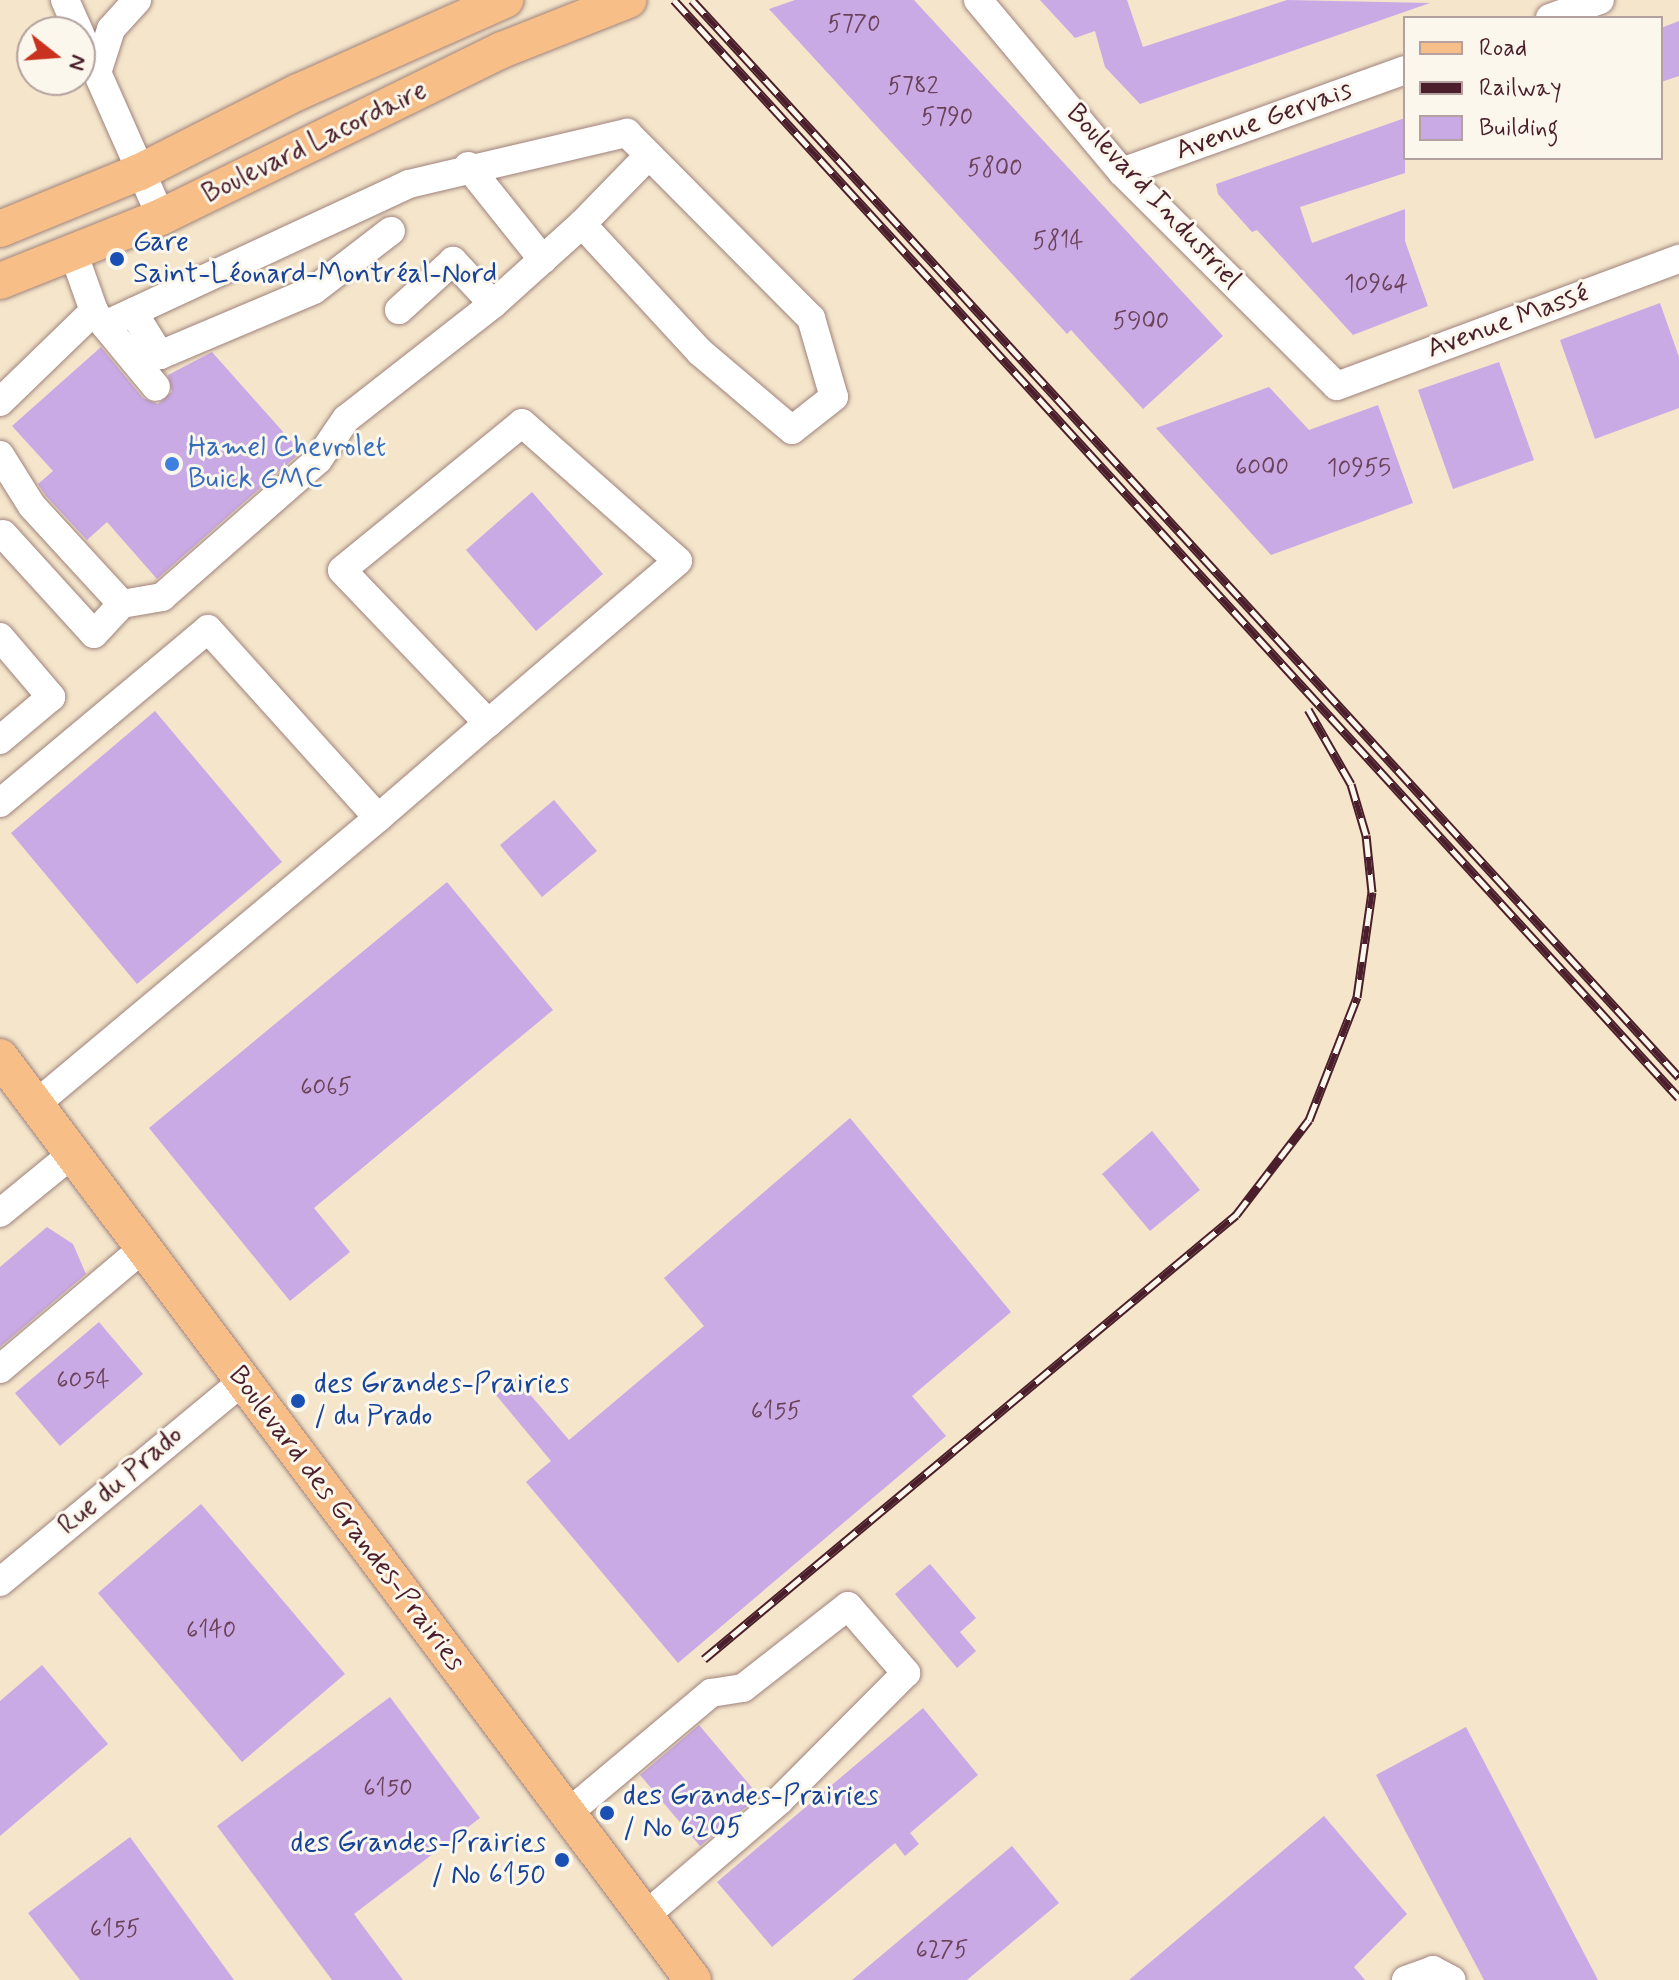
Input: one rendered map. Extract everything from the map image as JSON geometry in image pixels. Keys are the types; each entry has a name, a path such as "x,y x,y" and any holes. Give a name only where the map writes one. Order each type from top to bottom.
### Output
{"main road":[{"name":"Boulevard Lacordaire","path":"0,229 140,172 298,92 505,0"},
{"name":"Boulevard Lacordaire","path":"0,281 161,217 502,50 628,0"},
{"name":"Boulevard des Grandes-Prairies","path":"0,1057 693,1980"}],"street":[{"path":"137,0 111,29 97,73 161,217"},
{"name":"Boulevard Industriel","path":"978,0 1122,172 1337,386"},
{"path":"1556,16 1600,0"},
{"name":"Avenue Gervais","path":"1122,172 1403,71"},
{"path":"0,402 99,318 133,312 409,184 468,166 627,133 811,318 834,397 792,430 700,352 582,224"},
{"path":"3,534 94,634 122,604 162,597 318,460 346,419 493,304 582,224 649,155"},
{"path":"468,166 543,260"},
{"path":"133,312 160,355 314,290 391,231"},
{"path":"73,252 99,318 156,387"},
{"name":"Avenue Massé","path":"1337,386 1679,259"},
{"path":"399,310 453,261 493,304"},
{"path":"35,1105 378,818 678,561 522,423 342,570 488,723"},
{"path":"0,455 32,506 122,604"},
{"path":"0,803 208,629 378,818"},
{"path":"0,637 51,697 0,740"},
{"path":"0,1213 72,1154"},
{"path":"0,1369 142,1249"},
{"name":"Rue du Prado","path":"0,1582 242,1382"},
{"path":"568,1813 711,1693 743,1688 848,1606 906,1673 779,1801 645,1916"},
{"path":"1406,1980 1433,1970 1452,1980"}],"building":[{"path":"795,0 914,0 1223,336 1143,409 1071,330 1067,334 769,9"},
{"path":"1040,0 1127,0 1143,47 1287,0 1430,3 1140,104 1105,67 1095,31 1075,38"},
{"path":"1679,21 1679,76 1663,81 1663,27"},
{"path":"1403,119 1405,173 1300,207 1312,243 1405,209 1405,241 1428,306 1353,335 1257,230 1252,232 1218,194 1216,184"},
{"path":"1660,303 1679,357 1679,408 1595,439 1560,340"},
{"name":"Hamel Chevrolet Buick GMC","path":"101,347 143,398 158,404 172,392 168,375 212,352 301,452 157,579 107,522 87,540 38,484 53,471 12,426"},
{"path":"1499,362 1534,460 1453,489 1418,390"},
{"path":"1269,387 1309,430 1378,405 1413,503 1271,555 1156,428"},
{"path":"532,492 603,574 536,631 466,550"},
{"path":"155,711 282,862 137,984 11,833"},
{"path":"554,800 597,851 542,897 500,845"},
{"path":"447,882 553,1010 314,1208 350,1252 290,1301 149,1128"},
{"path":"850,1118 1011,1312 912,1396 946,1436 678,1663 526,1482 551,1461 496,1395 516,1378 569,1440 704,1326 664,1278"},
{"path":"1152,1131 1200,1190 1150,1231 1102,1174"},
{"path":"47,1227 73,1244 86,1274 0,1347 0,1267"},
{"path":"99,1322 143,1374 60,1446 15,1393"},
{"path":"201,1504 345,1674 242,1762 98,1593"},
{"path":"930,1564 976,1618 960,1632 976,1651 957,1668 895,1594"},
{"path":"42,1665 108,1744 0,1836 0,1701"},
{"path":"390,1697 480,1818 354,1914 403,1980 332,1980 217,1826"},
{"path":"923,1708 978,1775 910,1833 919,1844 905,1856 895,1843 772,1947 717,1882"},
{"path":"699,1725 759,1796 700,1846 640,1775"},
{"path":"1466,1727 1598,1980 1484,1980 1376,1775"},
{"path":"1324,1816 1407,1914 1354,1967 1365,1980 1129,1980"},
{"path":"130,1837 234,1980 80,1980 28,1913"},
{"path":"1012,1846 1059,1903 967,1980 852,1980"}],"railway":[{"path":"674,0 1679,1098"},
{"path":"692,0 1679,1077"},
{"path":"704,1659 1236,1215 1309,1120 1357,997 1372,892 1366,835 1351,784 1308,709"}],"place":[{"name":"Gare Saint-Léonard-Montréal-Nord","path":"117,259"},
{"name":"Hamel Chevrolet Buick GMC","path":"172,464"},
{"name":"des Grandes-Prairies / du Prado","path":"298,1401"},
{"name":"des Grandes-Prairies / No 6205","path":"607,1813"},
{"name":"des Grandes-Prairies / No 6150","path":"562,1860"}]}
